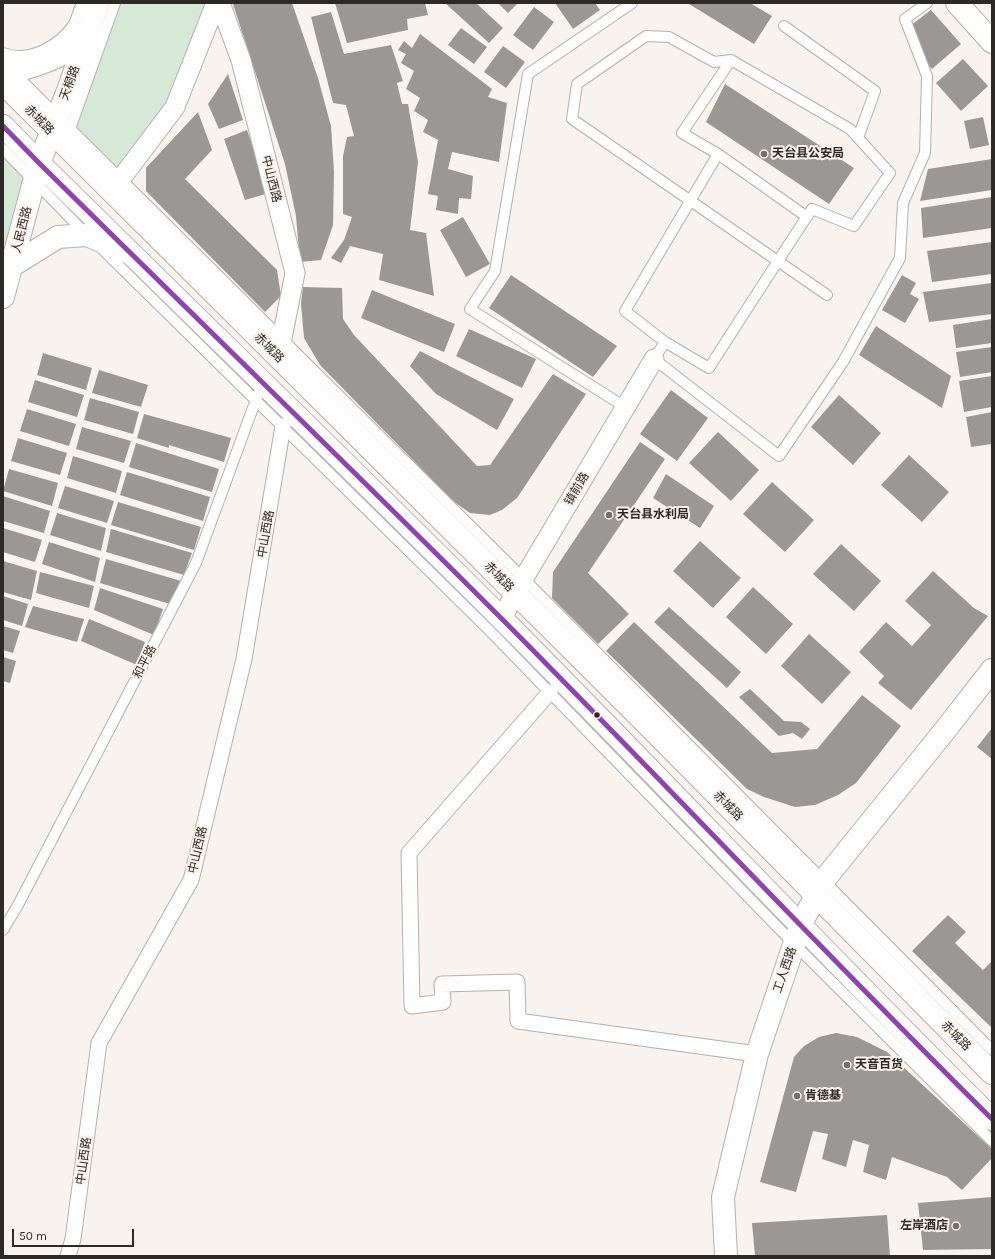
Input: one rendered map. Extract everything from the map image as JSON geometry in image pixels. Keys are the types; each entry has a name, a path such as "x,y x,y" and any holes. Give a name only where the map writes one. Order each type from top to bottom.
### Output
{"main road":[{"name":"天桐路","path":"36,172 59,126 98,3"},
{"path":"957,3 992,42"},
{"path":"6,72 59,58 79,42 89,29"},
{"name":"赤城路","path":"6,72 280,349 819,887 992,1073"},
{"path":"3,126 36,172 131,253 502,619 798,934 901,1029 992,1118"},
{"name":"人民西路","path":"3,297 13,265 36,172"},
{"path":"13,265 58,237 86,235 131,253"},
{"name":"工人西路","path":"726,1256 723,1197 757,1054 798,934 819,887 992,670"}],"street":[{"path":"120,180 175,107 216,3"},
{"name":"中山西路","path":"220,3 241,60 295,273 280,349"},
{"name":"镇前路","path":"502,619 519,586 654,359"},
{"name":"中山西路","path":"68,1256 74,1239 99,1042 191,880 244,659 283,426"},
{"path":"550,692 409,854 412,1006 443,1002 442,984 517,982 518,1021 757,1054"}],"lane":[{"path":"3,53 12,57 36,54 56,42 74,24 82,3"},
{"path":"115,3 59,126 120,180 280,349"},
{"path":"625,407 470,309 495,271 528,74 632,3"},
{"path":"665,342 654,359 779,456 843,362 900,258 903,203 926,153 926,76 904,19 927,3"},
{"path":"784,26 875,91 858,138"},
{"path":"718,154 691,201 625,311 665,342 709,368 778,261 812,209 854,226 890,173 850,129 731,60 714,62 668,37 646,36 577,84 572,119 691,201 778,261 827,295"},
{"path":"731,60 682,133 718,154 807,217"},
{"path":"3,149 36,172 86,235 283,426 485,625 550,692 798,934 992,1141"},
{"name":"和平路","path":"3,930 18,905 196,563 262,383"},
{"path":"819,887 992,1050"}],"green space":[{"path":"115,3 216,3 175,107 120,180 70,129"},
{"path":"3,149 34,181 17,251 3,244"}],"building":[{"path":"292,3 318,78 331,126 334,172 333,225 321,260 300,262 296,216 285,164 233,4"},
{"path":"335,3 425,3 428,15 407,19 408,30 347,43"},
{"path":"445,3 476,3 503,28 489,43"},
{"path":"498,3 518,3 508,13"},
{"path":"555,3 595,3 600,10 573,29"},
{"path":"750,3 772,16 754,44 689,4"},
{"path":"534,7 554,22 533,50 513,35"},
{"path":"931,10 961,44 932,69 923,59 910,26"},
{"path":"331,12 344,54 391,45 403,81 397,83 402,104 408,104 418,162 410,230 426,233 434,296 379,280 383,254 350,246 341,263 331,258 344,240 352,217 343,214 343,156 347,137 354,136 346,105 333,103 311,17"},
{"path":"461,28 487,47 474,64 448,45"},
{"path":"420,34 492,89 488,97 507,103 499,162 452,152 448,169 473,176 471,199 459,198 458,214 436,210 438,196 428,194 438,140 423,132 428,120 414,111 420,98 406,89 414,71 401,63 406,54 398,50 404,41 412,48"},
{"path":"503,46 525,62 506,88 484,72"},
{"path":"963,59 988,86 961,111 936,83"},
{"path":"228,74 243,120 219,129 208,104"},
{"path":"725,84 854,168 829,204 706,122"},
{"path":"198,112 212,150 185,179 277,270 281,296 265,312 146,191 146,168"},
{"path":"983,117 989,145 970,149 964,121"},
{"path":"247,130 269,193 245,200 224,139"},
{"path":"992,159 992,190 920,201 928,169"},
{"path":"992,197 992,228 923,238 921,208"},
{"path":"463,217 490,264 466,277 440,230"},
{"path":"992,242 992,274 932,282 927,251"},
{"path":"511,275 617,346 593,377 489,308"},
{"path":"902,275 916,283 910,294 919,299 905,323 882,310"},
{"path":"992,283 992,314 929,322 923,292"},
{"path":"303,287 342,288 343,319 354,335 477,466 490,465 553,374 586,394 517,498 502,510 490,515 470,513 453,501 320,365 304,338 301,303"},
{"path":"372,290 455,324 444,352 361,318"},
{"path":"992,319 992,343 956,348 953,325"},
{"path":"876,326 951,376 942,408 859,355"},
{"path":"469,329 536,359 522,388 456,356"},
{"path":"992,347 992,372 960,377 956,352"},
{"path":"420,351 514,399 497,430 436,394 410,366"},
{"path":"43,353 92,368 86,390 37,375"},
{"path":"99,370 148,385 141,407 92,393"},
{"path":"992,376 992,407 964,412 959,381"},
{"path":"35,380 84,395 77,417 28,402"},
{"path":"671,390 708,418 677,461 640,434"},
{"path":"839,395 881,433 853,465 811,427"},
{"path":"90,398 139,412 133,434 84,420"},
{"path":"27,409 76,424 69,446 20,431"},
{"path":"992,412 992,444 971,447 966,417"},
{"path":"144,414 231,438 224,462 169,445 169,448 137,438"},
{"path":"82,427 131,441 124,463 76,449"},
{"path":"718,432 759,470 731,501 689,463"},
{"path":"18,438 67,453 60,475 11,461"},
{"name":"天台县水利局","path":"640,442 665,459 588,573 629,614 598,644 552,598 553,572"},
{"path":"136,443 219,469 212,492 129,467"},
{"path":"909,455 949,492 922,522 881,485"},
{"path":"73,456 122,471 116,493 67,478"},
{"path":"9,469 58,483 52,506 3,491"},
{"path":"127,472 210,497 203,521 120,495"},
{"path":"666,474 714,506 700,528 653,498"},
{"path":"772,482 814,520 785,552 743,514"},
{"path":"65,486 114,501 107,523 58,508"},
{"path":"3,496 50,511 44,533 3,521"},
{"path":"118,502 201,527 194,550 111,525"},
{"path":"57,513 106,528 101,551 50,535"},
{"path":"3,528 42,540 35,562 3,552"},
{"path":"111,529 192,553 184,575 106,552"},
{"path":"700,541 741,578 713,608 673,571"},
{"path":"49,542 100,558 95,582 42,564"},
{"path":"841,544 881,581 854,611 813,574"},
{"path":"106,559 181,581 170,604 100,583"},
{"path":"3,561 37,571 31,600 3,592"},
{"path":"933,571 974,608 988,616 911,710 878,683 884,676 859,652 886,622 912,646 931,625 905,601"},
{"path":"40,572 94,586 89,608 36,593"},
{"path":"753,587 793,624 766,654 726,617"},
{"path":"100,588 163,609 154,635 94,610"},
{"path":"3,596 28,604 22,626 3,620"},
{"path":"33,606 84,619 77,642 25,627"},
{"path":"669,607 741,672 727,688 654,622"},
{"path":"89,619 145,642 137,665 81,641"},
{"path":"634,622 772,753 817,749 862,695 901,726 856,783 838,795 815,805 795,807 764,797 747,789 606,651"},
{"path":"3,626 20,631 13,653 3,650"},
{"path":"809,634 851,672 822,704 781,666"},
{"path":"3,657 16,661 10,683 3,681"},
{"path":"750,689 784,721 801,722 810,729 802,739 793,733 779,736 739,697"},
{"path":"992,728 992,759 977,747"},
{"path":"948,915 966,932 955,943 983,970 992,961 992,1028 912,951"},
{"path":"836,1033 857,1037 887,1052 992,1149 992,1158 962,1190 947,1177 892,1157 886,1180 863,1172 869,1145 853,1140 846,1167 822,1159 828,1134 813,1131 796,1192 760,1182 794,1057 804,1046 819,1037"},
{"name":"左岸酒店","path":"992,1197 992,1249 923,1250 918,1203"},
{"path":"887,1215 890,1256 755,1256 752,1223"}],"transit line":[{"path":"3,126 503,620 992,1119"}],"place":[{"name":"天台县公安局","path":"764,154"},
{"name":"天台县水利局","path":"609,515"},
{"name":"天音百货","path":"847,1065"},
{"name":"肯德基","path":"797,1096"},
{"name":"左岸酒店","path":"956,1226"}]}
